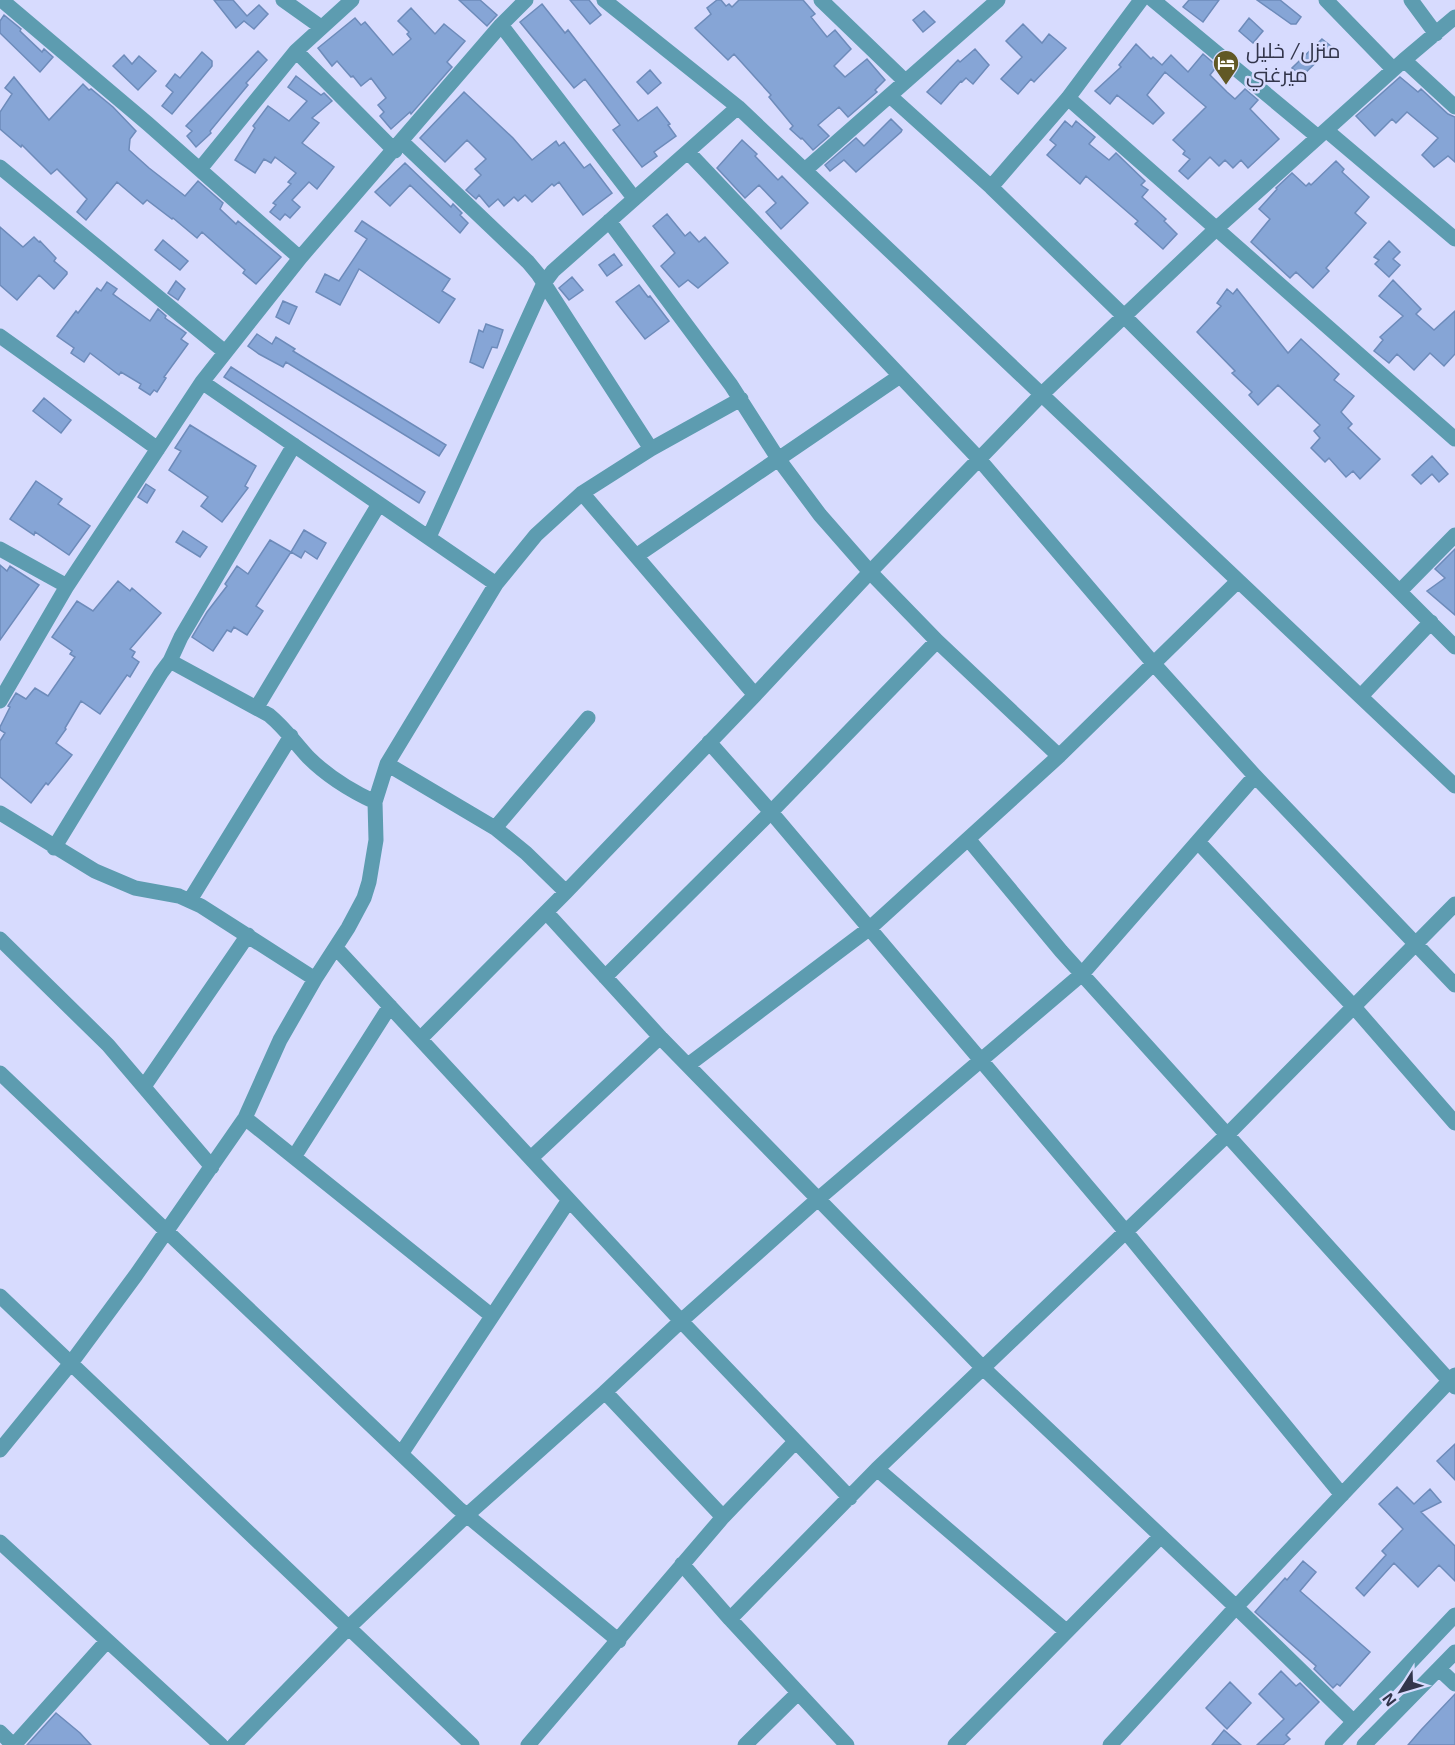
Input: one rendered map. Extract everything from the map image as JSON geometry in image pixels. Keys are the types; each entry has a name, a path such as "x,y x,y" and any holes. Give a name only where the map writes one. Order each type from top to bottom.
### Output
{"street":[{"path":"283,0 321,27"},
{"path":"200,169 296,51 352,0"},
{"path":"0,701 67,586 202,382 300,258 526,0"},
{"path":"604,0 738,107 1455,786"},
{"path":"821,0 905,81"},
{"path":"805,170 998,0"},
{"path":"1153,0 1455,239"},
{"path":"1326,0 1399,64 1455,107"},
{"path":"1411,0 1436,34"},
{"path":"991,187 1068,98 1134,2"},
{"path":"3,3 200,169 300,258"},
{"path":"420,1039 566,892 1041,395 1217,228 1399,64 1455,17"},
{"path":"501,26 634,198"},
{"path":"296,51 398,147 528,262 544,283 651,449"},
{"path":"890,96 991,187 1125,316 1455,647"},
{"path":"1068,98 1455,439"},
{"path":"429,537 544,283 553,271 738,107"},
{"path":"688,153 979,459 1153,663 1255,776 1455,985"},
{"path":"0,167 225,352"},
{"path":"609,221 741,399 779,460 820,515 870,572 937,642 1059,756"},
{"path":"0,336 158,449"},
{"path":"636,556 900,376"},
{"path":"202,382 496,584"},
{"path":"0,1450 71,1362 166,1232 245,1118 276,1047 356,914 369,882 376,840 375,802 387,764 496,584 536,536 582,493 651,449 741,399"},
{"path":"54,848 170,661 181,637 294,445"},
{"path":"582,493 755,695"},
{"path":"257,707 379,504"},
{"path":"1400,591 1455,535"},
{"path":"0,549 67,586"},
{"path":"688,1065 870,928 1059,756 1238,581"},
{"path":"1361,696 1431,622"},
{"path":"605,976 771,812 937,642"},
{"path":"170,661 257,707 280,724 306,756 333,780 375,802"},
{"path":"495,828 588,718"},
{"path":"190,900 291,736"},
{"path":"709,742 870,928 1126,1232 1342,1496"},
{"path":"387,764 495,828 566,892"},
{"path":"234,1745 349,1627 467,1515 818,1199 1082,974 1199,843 1255,776"},
{"path":"0,813 54,848 118,882 190,900 315,979"},
{"path":"969,840 1082,974 1453,1381 1236,1608 1110,1745"},
{"path":"1199,843 1354,1007 1455,1123"},
{"path":"730,1619 877,1469 1227,1135 1455,904"},
{"path":"546,912 660,1036 982,1367 1354,1722"},
{"path":"145,1085 248,935"},
{"path":"0,939 88,1023 145,1085 212,1167"},
{"path":"336,948 681,1321 850,1498"},
{"path":"294,1157 390,1006"},
{"path":"531,1158 660,1036"},
{"path":"0,1073 467,1515 619,1641"},
{"path":"245,1118 492,1316"},
{"path":"401,1454 569,1200"},
{"path":"0,1296 472,1745"},
{"path":"605,1392 723,1517"},
{"path":"528,1745 723,1517 795,1442"},
{"path":"877,1469 1066,1631"},
{"path":"955,1745 1161,1536"},
{"path":"0,1542 221,1745"},
{"path":"682,1564 798,1694 847,1745"},
{"path":"1332,1745 1455,1615"},
{"path":"0,1732 14,1745 107,1641"},
{"path":"1364,1745 1455,1652"},
{"path":"1439,1669 1455,1684"},
{"path":"745,1745 798,1694"}],"building":[{"path":"214,0 233,0 247,16 259,5 268,14 254,29 244,21 236,28"},
{"path":"459,0 480,0 497,15 487,26"},
{"path":"570,0 589,0 601,15 590,24"},
{"path":"717,0 732,7 739,0 803,0 815,14 811,17 827,37 835,30 851,49 834,66 845,77 867,59 885,80 875,90 877,92 848,117 839,107 818,125 829,136 813,150 790,129 793,126 769,97 771,95 734,54 728,60 695,28 711,14 707,8"},
{"path":"1189,0 1219,0 1203,22 1183,7"},
{"path":"1257,0 1280,0 1301,17 1296,24 1291,24"},
{"path":"542,4 565,33 568,30 638,121 657,107 670,124 668,125 676,136 654,152 657,156 642,167 613,130 620,125 585,79 574,88 520,22"},
{"path":"411,8 435,34 444,24 465,41 447,62 452,67 411,114 410,112 391,129 380,116 384,112 378,105 386,98 371,78 361,86 337,61 332,66 318,48 355,18 361,25 365,22 393,55 411,39 407,34 409,32 398,21"},
{"path":"924,11 935,22 923,32 913,20"},
{"path":"4,15 21,29 20,31 42,52 44,49 53,57 40,72 0,33 0,21"},
{"path":"1249,18 1263,31 1253,43 1239,31"},
{"path":"1023,24 1042,43 1049,34 1066,48 1034,82 1031,79 1018,94 1001,79 1022,57 1006,41"},
{"path":"1322,39 1332,47 1302,76 1292,68"},
{"path":"1136,44 1151,59 1153,57 1162,65 1171,55 1188,72 1203,54 1217,66 1210,75 1235,99 1245,89 1258,100 1250,109 1279,139 1248,168 1241,160 1233,168 1225,160 1219,166 1210,157 1188,179 1179,171 1190,159 1183,154 1185,151 1173,140 1206,107 1165,72 1147,95 1164,113 1153,124 1117,95 1110,104 1095,91 1121,67 1119,65"},
{"path":"975,49 989,65 973,84 966,78 961,81 941,104 927,92 958,60 960,62"},
{"path":"258,51 267,60 246,83 248,85 210,131 211,133 196,147 187,136 192,131 186,126"},
{"path":"202,52 212,61 212,66 172,114 162,106 173,92 166,86 175,74 180,78"},
{"path":"124,55 132,64 139,56 156,71 138,90 113,66"},
{"path":"650,70 661,83 648,94 637,82"},
{"path":"296,76 321,95 324,93 332,101 312,118 319,123 302,143 334,167 317,189 309,182 292,200 300,207 290,218 285,214 280,220 270,212 276,205 273,203 291,184 288,182 296,173 275,157 271,163 264,159 255,173 235,160 255,128 253,126 268,106 289,121 307,101 288,87"},
{"path":"14,77 49,120 83,84 89,90 91,89 113,107 136,131 130,139 129,150 149,168 185,196 198,181 223,203 220,209 236,224 238,221 281,257 256,284 243,273 245,270 202,232 197,238 147,200 143,204 117,182 86,220 77,212 87,199 57,169 51,174 22,145 21,147 0,129 0,112 12,94 5,88"},
{"path":"1400,77 1418,92 1421,89 1448,114 1455,117 1455,162 1448,156 1434,167 1422,155 1438,138 1407,112 1396,123 1392,119 1375,136 1356,116"},
{"path":"464,92 513,138 532,160 556,141 559,146 564,142 584,168 590,164 612,193 583,215 559,182 554,186 552,184 532,202 525,195 518,201 514,197 504,206 498,199 489,207 479,195 476,199 466,190 481,175 475,169 486,159 467,140 445,162 420,138"},
{"path":"891,119 902,130 901,132 856,172 844,160 830,171 825,165 856,138 864,146"},
{"path":"1065,121 1072,127 1076,121 1095,137 1089,144 1109,160 1116,153 1145,181 1141,185 1148,190 1142,197 1166,219 1164,221 1177,234 1163,249 1135,224 1138,221 1086,176 1080,184 1047,155 1056,145 1050,140"},
{"path":"742,140 778,180 782,176 808,203 781,229 766,212 776,203 759,185 745,198 717,168"},
{"path":"1336,161 1344,169 1342,172 1369,197 1355,213 1366,223 1326,268 1329,271 1313,288 1296,272 1290,278 1251,242 1270,219 1259,209 1276,188 1292,173 1306,186 1309,183 1311,185"},
{"path":"405,163 451,207 453,204 462,213 460,215 468,223 460,233 410,185 390,206 375,192"},
{"path":"667,214 685,236 690,232 699,242 705,237 728,263 698,288 688,280 679,287 661,266 675,253 653,226"},
{"path":"362,221 450,279 442,291 455,299 439,323 359,269 340,305 316,292 325,274 339,281 367,239 355,231"},
{"path":"0,227 23,247 34,237 56,258 54,261 67,274 54,289 39,275 17,300 0,285"},
{"path":"163,240 188,261 180,270 155,250"},
{"path":"1389,241 1400,252 1393,259 1400,265 1389,277 1375,264 1379,260 1374,257"},
{"path":"614,254 622,265 607,276 599,265"},
{"path":"572,277 583,290 569,300 559,288"},
{"path":"1393,280 1421,309 1416,314 1434,330 1455,311 1455,354 1444,366 1430,353 1414,370 1397,354 1389,363 1374,351 1383,340 1380,337 1403,316 1379,296"},
{"path":"176,281 185,289 178,300 168,293"},
{"path":"107,282 117,289 113,294 150,321 158,309 166,316 165,318 186,333 181,339 188,344 164,377 166,378 157,392 154,390 150,395 139,388 141,384 121,372 119,375 90,353 84,362 71,353 74,348 57,336 97,288 101,291"},
{"path":"639,285 669,321 645,339 616,302"},
{"path":"1227,289 1233,294 1237,289 1288,353 1301,339 1339,374 1334,380 1354,396 1341,412 1352,424 1348,428 1380,459 1360,479 1353,471 1346,477 1329,458 1325,462 1311,448 1320,438 1314,431 1320,425 1278,385 1258,405 1249,395 1252,392 1232,373 1235,371 1197,332 1221,306 1217,303"},
{"path":"283,301 297,307 289,324 276,317"},
{"path":"486,324 503,330 497,348 492,347 483,368 470,362 479,330 483,332"},
{"path":"257,334 272,344 276,337 295,349 293,351 446,445 439,456 286,362 283,367 259,354 248,346"},
{"path":"231,367 425,492 419,503 224,377"},
{"path":"44,398 71,420 61,433 33,411"},
{"path":"190,425 256,466 245,486 248,488 222,522 201,506 208,497 169,470 181,451 175,448"},
{"path":"1432,456 1448,474 1439,482 1432,474 1421,484 1412,475"},
{"path":"36,481 62,499 58,504 90,526 69,555 35,532 34,535 10,519"},
{"path":"146,484 155,490 147,503 138,497"},
{"path":"304,530 326,543 317,559 305,551 301,558 291,552"},
{"path":"183,531 207,547 200,557 176,542"},
{"path":"270,540 291,552 256,606 263,611 247,635 234,627 231,632 227,630 213,651 192,637 227,586 225,584 237,566 248,574"},
{"path":"1455,549 1455,615 1427,591 1445,578 1435,569"},
{"path":"0,565 7,571 10,566 39,585 0,640"},
{"path":"118,581 130,591 132,588 161,613 130,649 135,652 132,657 139,662 130,677 127,675 100,714 81,701 56,743 72,755 31,803 0,777 0,741 5,733 0,730 0,727 10,707 8,706 16,693 26,699 35,688 48,696 75,657 70,654 72,651 52,637 77,601 93,611"},
{"path":"1455,1444 1455,1480 1437,1461"},
{"path":"1397,1487 1414,1504 1430,1489 1441,1502 1421,1512 1455,1546 1455,1581 1439,1565 1418,1587 1394,1563 1364,1596 1356,1588 1386,1555 1382,1551 1403,1529 1379,1504"},
{"path":"1303,1561 1316,1572 1300,1591 1370,1652 1340,1686 1337,1684 1333,1688 1314,1669 1316,1666 1255,1612"},
{"path":"1281,1671 1296,1686 1300,1683 1319,1702 1286,1735 1290,1739 1283,1745 1257,1745 1284,1719 1259,1694"},
{"path":"1230,1682 1251,1703 1227,1729 1206,1708"},
{"path":"1455,1694 1455,1745 1408,1745 1421,1730"},
{"path":"56,1713 80,1733 91,1745 27,1745"},
{"path":"1224,1730 1241,1745 1212,1745"}],"place":[{"name":"منزل/ خليل ميرغني","path":"1226,86"}]}
